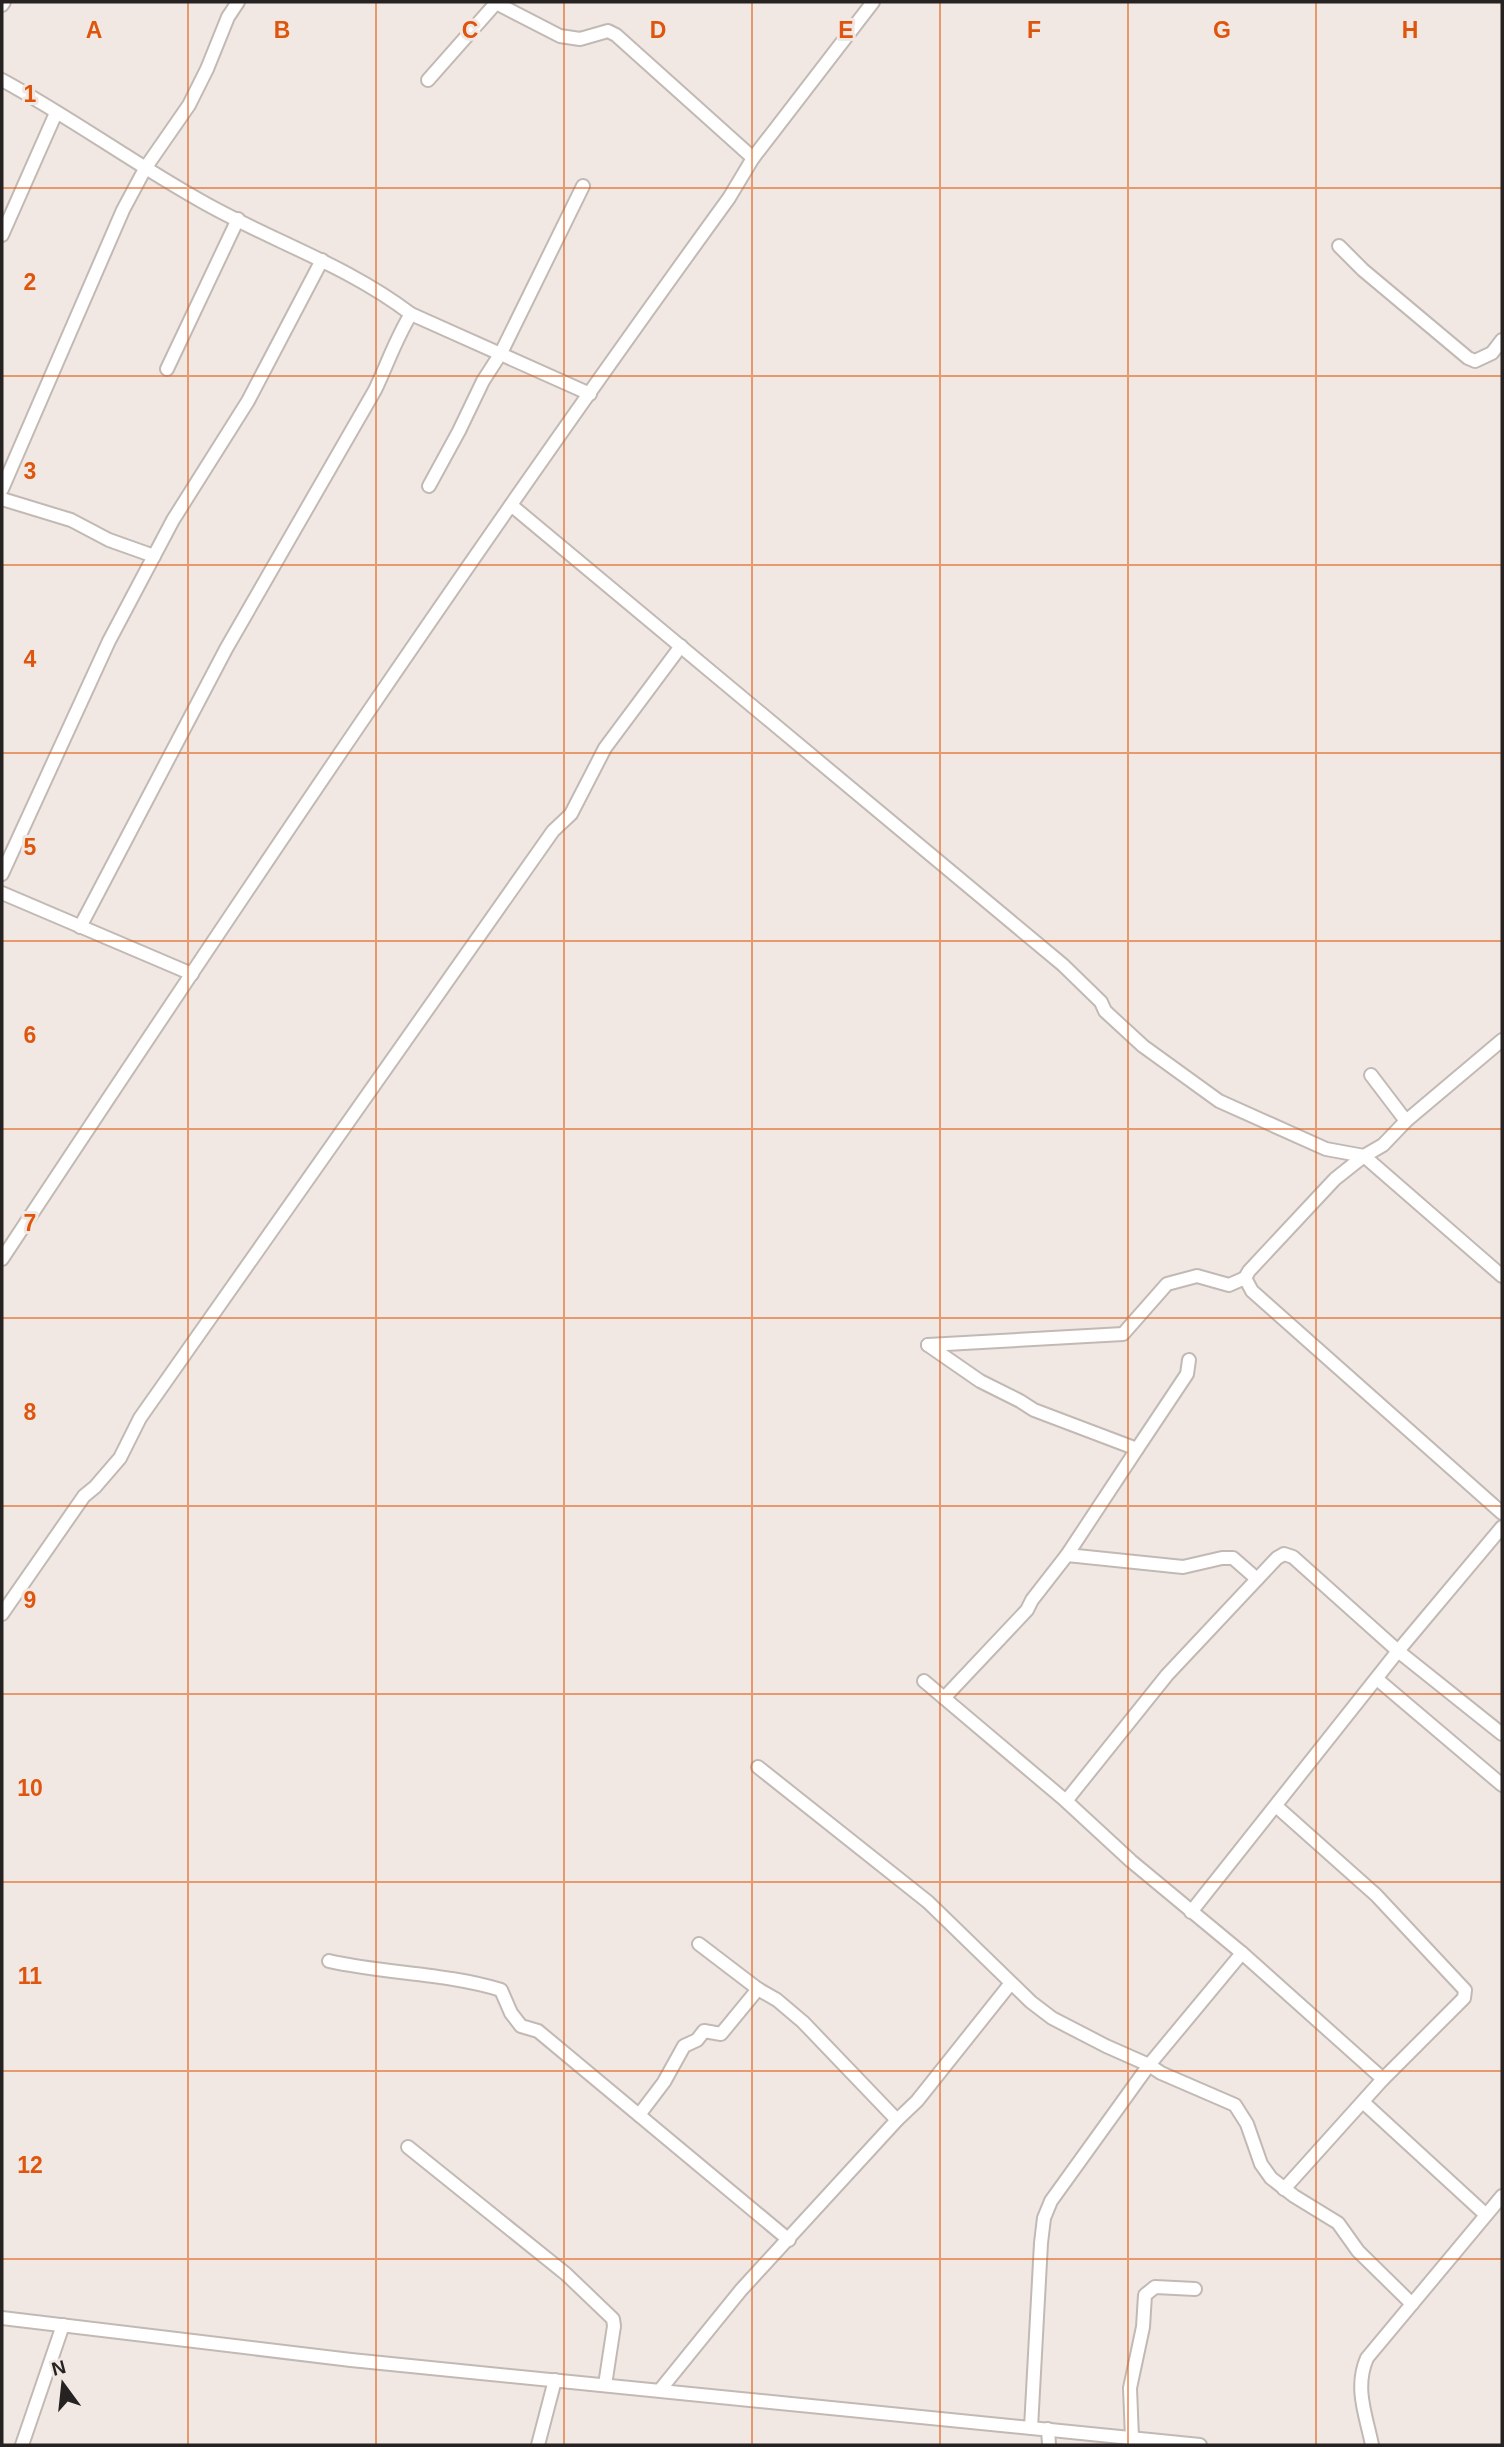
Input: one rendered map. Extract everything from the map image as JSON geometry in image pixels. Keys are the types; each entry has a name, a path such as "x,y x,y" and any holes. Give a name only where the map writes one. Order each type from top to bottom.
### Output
{"street":[{"path":"2,489 123,210 146,167 189,105 228,17 238,2"},
{"path":"428,80 495,2 560,36 580,39 608,31 616,35 753,158"},
{"path":"2,1259 511,505 729,198 753,158 873,2"},
{"path":"2,80 202,202 322,260 390,298 411,314 590,394"},
{"path":"2,235 56,113"},
{"path":"429,486 483,381 501,353 583,186"},
{"path":"167,369 239,219"},
{"path":"1339,246 1363,270 1468,358 1475,361 1492,354 1502,340"},
{"path":"2,874 109,640 173,520 248,401 322,260"},
{"path":"80,927 226,649 375,390 400,332 411,314"},
{"path":"2,499 71,520 109,540 154,556"},
{"path":"511,505 1063,965 1143,1046 1219,1101 1326,1149 1364,1156 1502,1276"},
{"path":"2,1614 84,1496 120,1458 140,1418 545,842 570,814 605,748 681,646"},
{"path":"2,893 192,974"},
{"path":"1137,1449 1034,1410 980,1381 928,1345 1123,1334 1167,1284 1197,1276 1229,1285 1245,1278 1335,1179 1383,1145 1406,1121 1502,1040"},
{"path":"1371,1075 1406,1121"},
{"path":"1245,1278 1252,1291 1502,1513"},
{"path":"944,1698 1023,1615 1067,1555 1187,1374 1189,1360"},
{"path":"1191,1912 1398,1651 1502,1527"},
{"path":"1066,1801 1167,1675 1276,1558 1284,1554 1293,1557 1398,1651 1502,1734"},
{"path":"1067,1555 1183,1567 1233,1558 1256,1579"},
{"path":"1377,1679 1502,1784"},
{"path":"924,1681 1066,1801 1130,1861 1242,1953 1383,2079"},
{"path":"758,1767 928,1902 1011,1983 1052,2018 1183,2083 1235,2105 1247,2124 1261,2164 1271,2178 1338,2223 1357,2251 1412,2304"},
{"path":"1276,1806 1376,1895 1465,1990 1464,1998 1383,2079 1284,2189"},
{"path":"699,1944 803,2022 897,2120"},
{"path":"1031,2428 1044,2218 1051,2200 1149,2065 1242,1953"},
{"path":"329,1961 367,1970 478,1982 501,1990 521,2026 538,2031 789,2240"},
{"path":"660,2390 741,2290 917,2101 1011,1983"},
{"path":"639,2115 664,2082 684,2046 697,2040 704,2031 721,2034 758,1989"},
{"path":"1363,2102 1485,2214"},
{"path":"408,2147 566,2274 613,2319 605,2385"},
{"path":"1372,2445 1360,2390 1363,2367 1373,2349 1502,2196"},
{"path":"1132,2438 1130,2388 1143,2327 1145,2295 1154,2287 1195,2288"},
{"path":"2,2318 351,2360 1200,2445"},
{"path":"22,2445 63,2325"},
{"path":"538,2445 555,2380"},
{"path":"1048,2429 1049,2445"}]}
